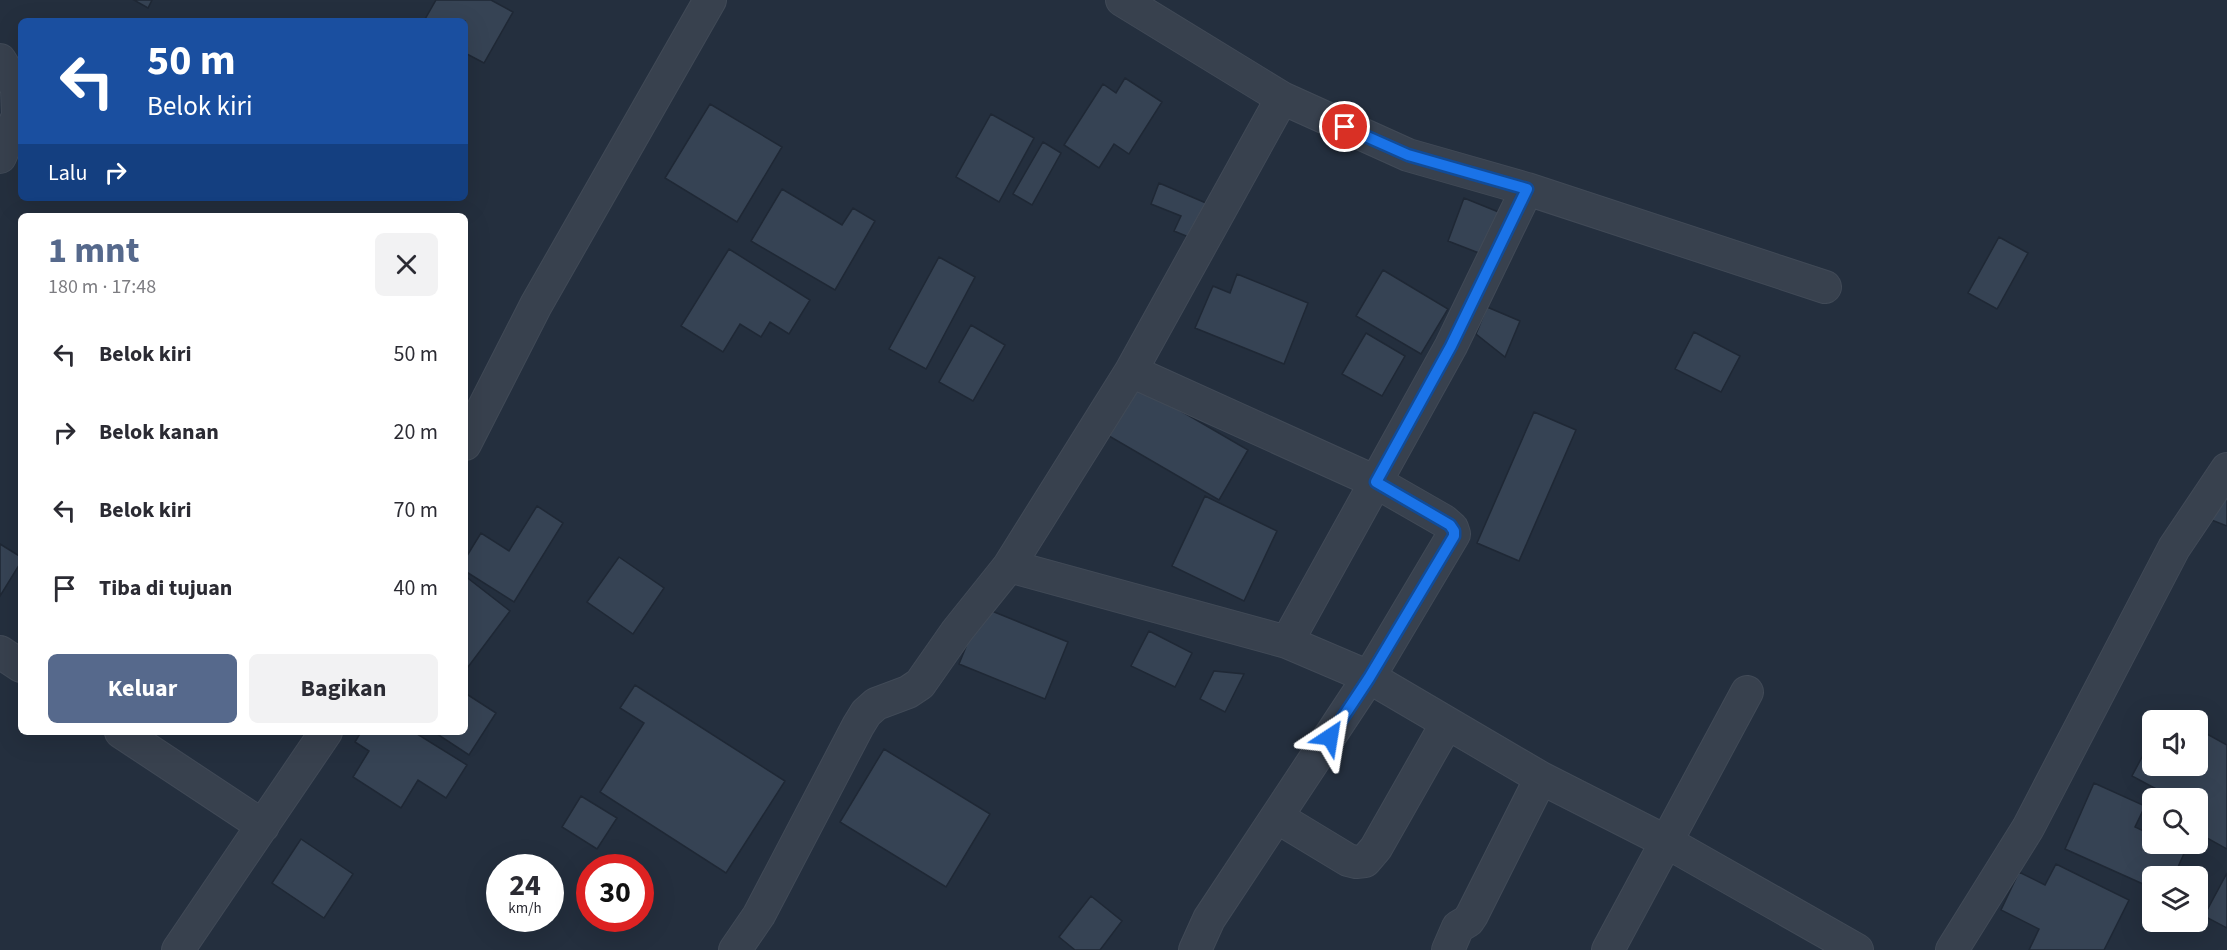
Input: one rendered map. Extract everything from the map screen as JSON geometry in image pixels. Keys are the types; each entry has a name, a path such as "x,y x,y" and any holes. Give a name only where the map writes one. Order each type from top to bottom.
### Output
{"street":[{"path":"468,438 536,305 710,0"},
{"path":"1122,0 1282,98 1408,155 1527,189 1825,287"},
{"path":"0,60 17,88 18,116 0,157"},
{"path":"735,950 759,915 866,713 876,704 908,692 920,684 1009,566 1131,371 1282,98"},
{"path":"1287,642 1451,346 1527,189"},
{"path":"1131,371 1376,482 1450,525 1454,531 1454,536 1369,678 1209,920 1195,950"},
{"path":"1952,950 2028,828 2174,548 2227,469"},
{"path":"1009,566 1287,642 1369,678 1541,778 1665,842 1857,950"},
{"path":"0,652 18,664"},
{"path":"1608,950 1747,692"},
{"path":"1277,817 1348,860 1365,861 1376,848 1448,723"},
{"path":"126,735 262,826"},
{"path":"178,950 324,735"},
{"path":"1448,950 1458,927 1467,922 1472,915 1541,778"}],"building":[{"path":"134,0 152,0 148,8"},
{"path":"436,0 491,0 513,12 484,63 468,55 468,18 426,18"},
{"path":"1125,78 1162,102 1129,154 1114,144 1099,168 1064,145 1103,84 1116,93"},
{"path":"710,104 782,147 737,222 665,178"},
{"path":"991,114 1034,138 999,202 956,177"},
{"path":"1043,142 1061,153 1032,205 1013,194"},
{"path":"1159,183 1206,203 1191,238 1174,231 1181,216 1151,204"},
{"path":"782,189 842,225 853,208 875,221 835,290 751,241"},
{"path":"1464,198 1501,213 1484,255 1448,241"},
{"path":"1999,237 2028,253 1997,309 1968,293"},
{"path":"729,249 810,300 789,334 770,322 761,337 740,324 723,352 681,326"},
{"path":"939,257 975,277 926,369 889,349"},
{"path":"1383,270 1448,309 1421,354 1356,316"},
{"path":"1237,274 1308,303 1284,364 1195,328 1213,286 1230,293"},
{"path":"1487,307 1520,321 1505,357 1476,334"},
{"path":"971,325 1005,345 973,401 939,382"},
{"path":"1694,332 1740,356 1721,392 1675,369"},
{"path":"1366,333 1405,356 1382,396 1342,374"},
{"path":"1138,386 1248,450 1219,500 1109,436"},
{"path":"1534,412 1576,430 1519,561 1477,543"},
{"path":"2227,475 2227,526 2209,519"},
{"path":"1205,496 1277,531 1244,601 1172,566"},
{"path":"537,506 563,523 514,602 468,573 468,554 481,533 509,551"},
{"path":"0,544 18,555 18,567 0,596"},
{"path":"619,557 664,588 633,634 587,602"},
{"path":"468,578 510,611 468,667"},
{"path":"982,607 1068,642 1045,699 959,664"},
{"path":"1149,631 1192,653 1175,687 1131,666"},
{"path":"1214,671 1244,674 1225,712 1200,699"},
{"path":"635,685 785,781 726,873 600,792 644,723 620,708"},
{"path":"468,695 496,713 469,755 439,735 468,735"},
{"path":"359,735 419,735 467,765 446,798 418,780 401,808 353,777 369,751 355,742"},
{"path":"2208,735 2227,745 2227,849 2208,839 2208,788 2154,788 2132,776 2142,757 2142,776 2208,776"},
{"path":"884,749 990,814 946,887 840,822"},
{"path":"2094,783 2142,805 2142,812 2135,827 2142,830 2142,854 2184,854 2178,866 2142,866 2142,884 2065,849"},
{"path":"581,796 617,818 597,849 562,827"},
{"path":"301,839 353,874 324,918 272,883"},
{"path":"2056,864 2129,900 2104,950 2029,950 2039,929 2001,910 2019,872 2045,885"},
{"path":"2227,873 2227,928 2208,918 2208,909"},
{"path":"1091,896 1122,921 1100,950 1075,950 1059,937"}],"route":[{"path":"1330,737 1369,678 1454,536 1450,525 1376,482 1451,346 1527,189 1408,155 1345,127"}]}
